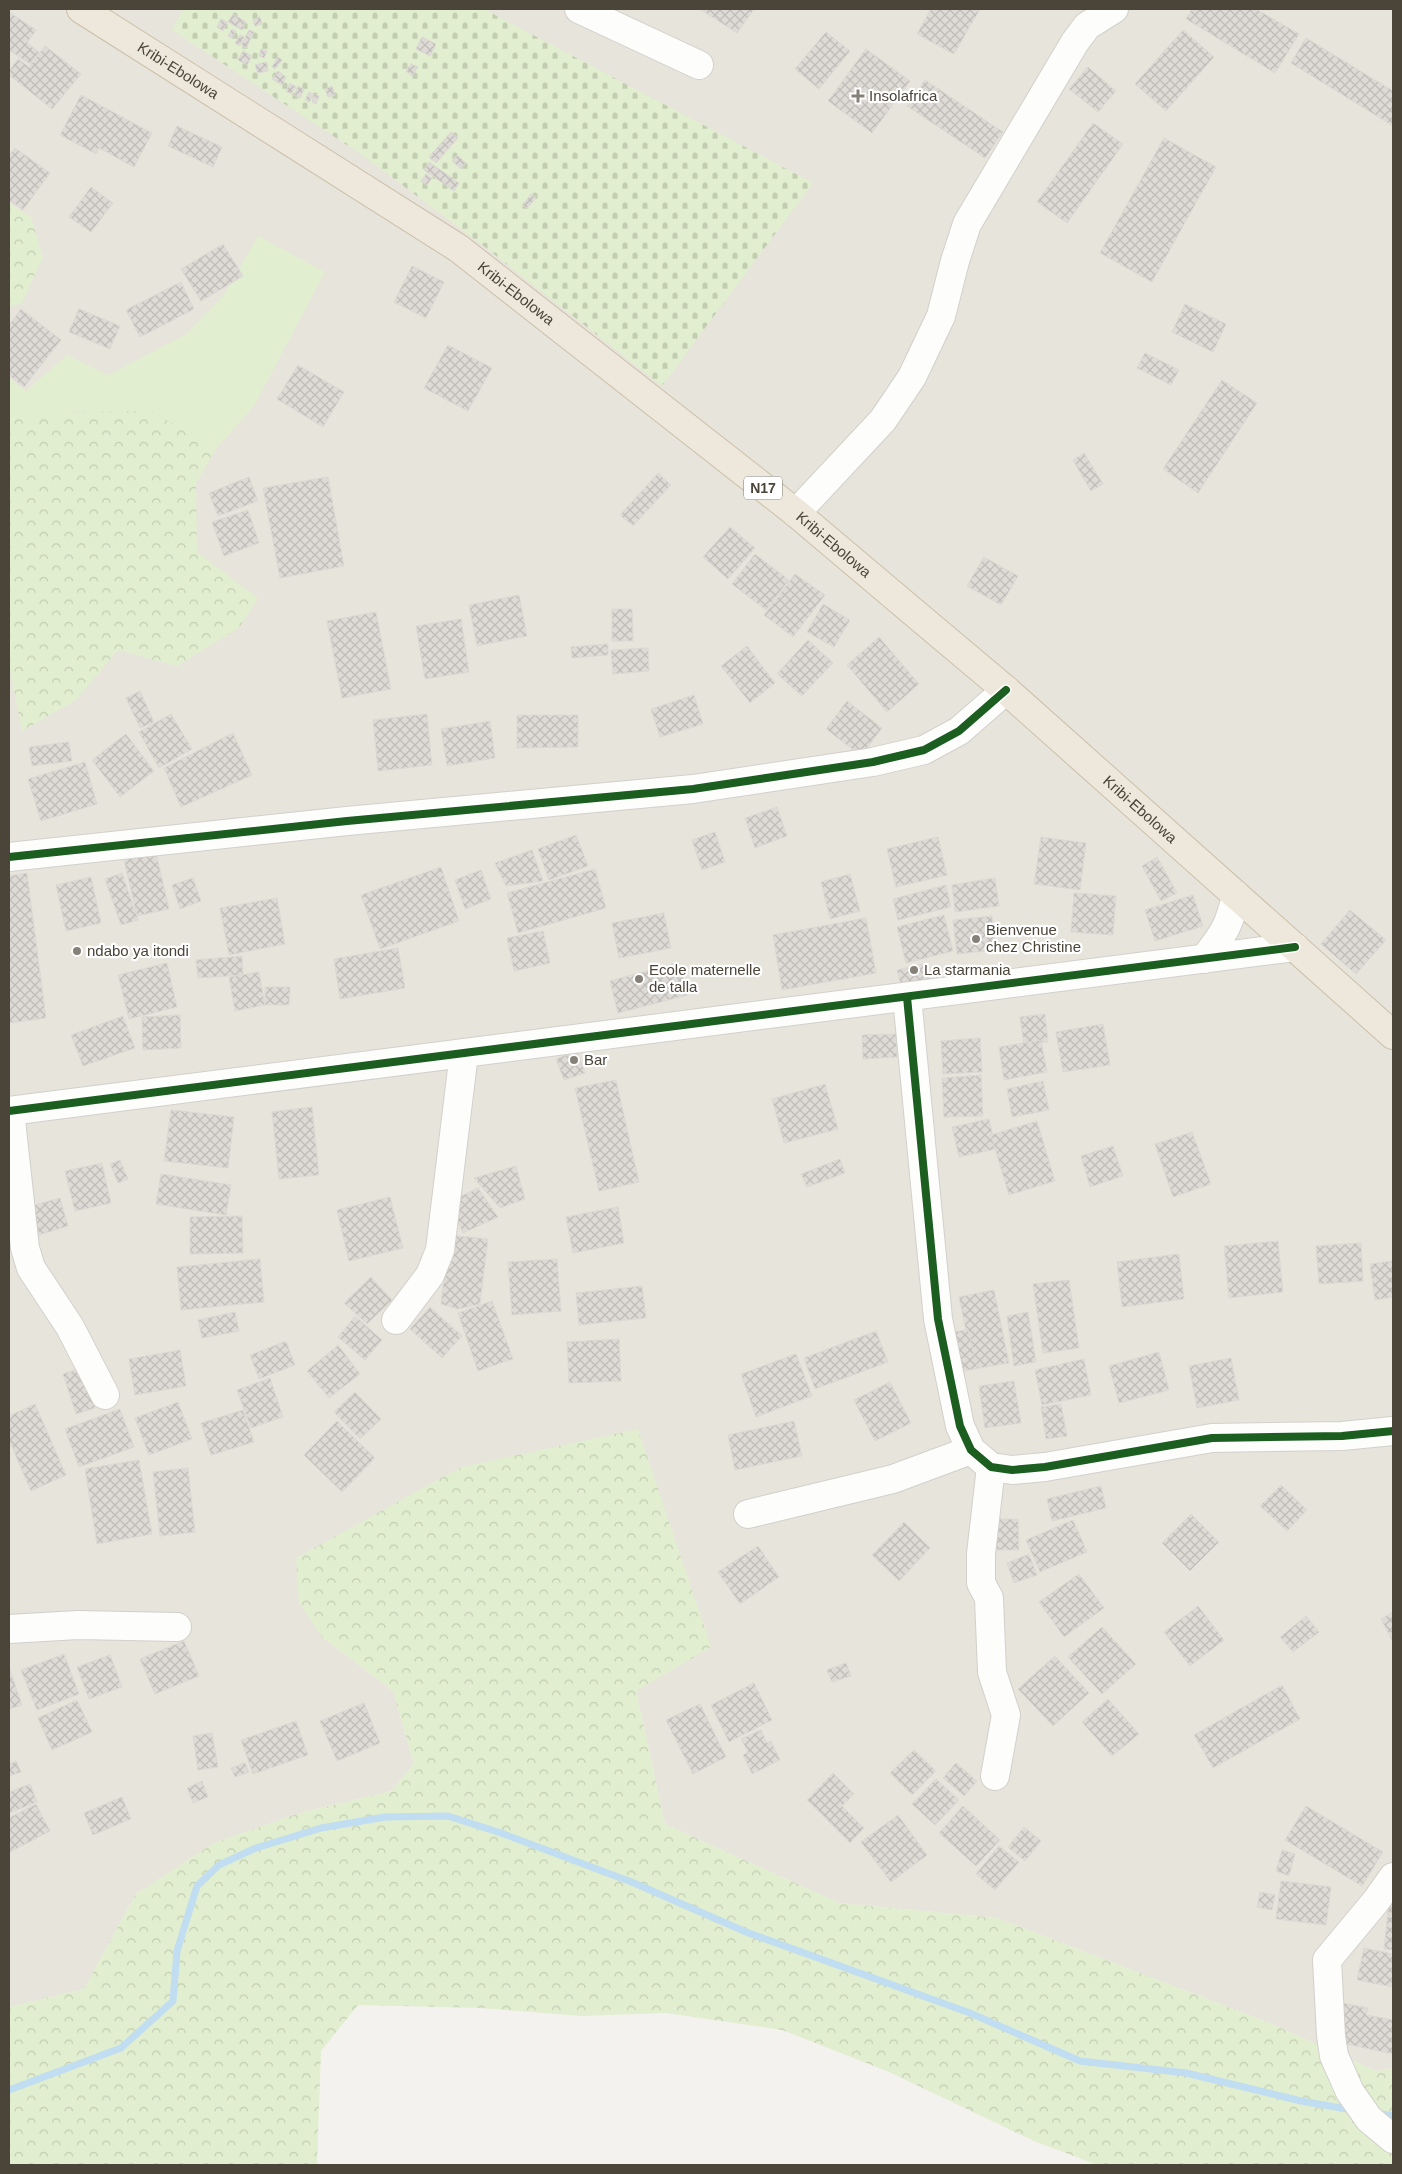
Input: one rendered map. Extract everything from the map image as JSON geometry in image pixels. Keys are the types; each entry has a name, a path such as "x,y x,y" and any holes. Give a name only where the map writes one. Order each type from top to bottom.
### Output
{"highway":[{"name":"Kribi-Ebolowa","path":"81,9 458,248 796,513 1006,690 1393,1035"}],"street":[{"path":"579,9 699,65"},
{"path":"796,513 883,420 912,377 941,316 967,224 1074,42 1087,26 1114,9"},
{"path":"9,857 347,821 692,788 873,762 924,750 959,731 1006,690"},
{"path":"1204,959 1229,924 1236,895"},
{"path":"105,1395 70,1326 31,1268 24,1239 10,1111 1295,947"},
{"path":"907,997 938,1319 960,1426 981,1458 980,1583 989,1598 992,1672 1006,1715 995,1776"},
{"path":"396,1320 430,1275 440,1250 464,1053"},
{"path":"748,1514 981,1458 1012,1470 1045,1467 1212,1438 1342,1436 1393,1431"},
{"path":"9,1630 78,1625 177,1627"},
{"path":"1393,1877 1376,1902 1327,1960 1331,2036 1334,2056 1350,2092 1369,2120 1393,2139"}],"shaded area":[{"path":"9,9 1393,9 1393,2068 1376,2071 1267,2022 997,1918 839,1903 665,1824 636,1691 322,1637 393,1691 414,1764 391,1791 300,1813 214,1843 136,1894 84,1989 9,2007"}],"green space":[{"path":"183,9 484,9 813,183 662,386 481,244 362,155 172,30"},
{"path":"9,203 31,217 43,257 22,303 9,307"},
{"path":"258,236 325,272 254,406 217,448 150,411 9,414 9,378 26,391 67,355 108,375 185,335 224,295"},
{"path":"150,411 217,448 196,483 197,552 258,598 239,628 177,666 118,650 76,700 22,731 9,665 9,414"},
{"path":"638,1429 711,1647 636,1691 665,1824 839,1903 997,1918 1267,2022 1376,2071 1393,2068 1393,2165 1097,2165 1034,2141 889,2072 782,2030 666,2013 582,2016 481,2008 358,2005 321,2051 317,2165 9,2165 9,2007 84,1989 136,1894 214,1843 300,1813 391,1791 414,1764 393,1691 322,1637 299,1603 296,1558 461,1467"}],"building":[{"path":"700,9 754,9 737,33"},
{"path":"931,9 980,9 954,54 917,34"},
{"path":"1192,9 1256,9 1299,34 1275,73 1186,19"},
{"path":"9,12 36,30 27,43 39,52 30,64 9,50"},
{"path":"233,14 246,22 242,30 228,22"},
{"path":"260,17 262,24 255,26 253,20"},
{"path":"221,19 227,22 223,31 217,27"},
{"path":"232,29 236,31 233,38 228,36"},
{"path":"249,30 254,32 246,48 241,45"},
{"path":"1183,30 1214,57 1166,111 1135,84"},
{"path":"826,32 850,51 819,89 795,69"},
{"path":"240,35 244,37 239,46 235,43"},
{"path":"422,37 436,44 430,56 416,49"},
{"path":"1306,38 1393,91 1393,126 1291,63"},
{"path":"45,46 81,74 52,109 9,75 9,71 18,59 29,67"},
{"path":"261,49 267,51 264,58 259,56"},
{"path":"866,49 910,81 872,133 828,101"},
{"path":"243,51 252,56 247,65 238,60"},
{"path":"278,57 282,60 275,69 272,67"},
{"path":"266,62 268,71 258,73 255,65"},
{"path":"411,64 418,67 412,76 406,71"},
{"path":"1088,67 1116,91 1098,112 1069,89"},
{"path":"278,71 286,77 282,85 272,79"},
{"path":"925,80 1003,132 985,158 907,106"},
{"path":"290,83 296,87 291,94 286,91"},
{"path":"298,86 304,89 300,98 294,95"},
{"path":"332,86 335,95 328,97 325,89"},
{"path":"309,92 313,95 309,102 305,100"},
{"path":"314,94 319,96 316,104 312,102"},
{"path":"81,95 152,133 134,167 99,148 96,154 60,135"},
{"path":"1093,123 1123,144 1067,223 1037,202"},
{"path":"177,126 222,147 213,167 168,146"},
{"path":"451,132 458,138 436,163 429,157"},
{"path":"1164,138 1216,167 1152,282 1100,253"},
{"path":"15,148 50,173 23,210 9,200 9,156"},
{"path":"457,155 466,163 461,169 452,161"},
{"path":"429,162 459,183 454,191 424,170"},
{"path":"426,174 432,178 427,185 421,181"},
{"path":"91,187 113,203 91,232 69,217"},
{"path":"531,194 536,198 527,208 523,205"},
{"path":"223,244 243,276 201,301 181,269"},
{"path":"412,266 444,282 426,318 394,302"},
{"path":"181,282 194,309 140,337 126,310"},
{"path":"1185,304 1226,324 1213,352 1172,332"},
{"path":"21,309 61,340 24,387 9,375 9,325"},
{"path":"79,309 120,326 110,349 69,332"},
{"path":"448,345 492,368 468,411 424,388"},
{"path":"1145,353 1179,370 1171,385 1137,368"},
{"path":"298,365 344,392 323,427 277,399"},
{"path":"1222,380 1257,403 1198,493 1163,469"},
{"path":"1084,453 1103,484 1091,491 1073,460"},
{"path":"658,473 671,485 633,526 620,515"},
{"path":"249,477 258,501 218,516 209,493"},
{"path":"328,477 344,566 280,578 263,488"},
{"path":"248,510 259,543 224,556 212,522"},
{"path":"730,527 755,548 728,579 703,557"},
{"path":"755,554 789,580 766,610 732,584"},
{"path":"984,557 1018,576 1001,605 967,586"},
{"path":"795,574 825,595 793,637 764,615"},
{"path":"519,595 527,636 477,646 469,605"},
{"path":"823,604 850,620 834,647 807,632"},
{"path":"612,609 632,609 633,641 612,641"},
{"path":"376,612 391,689 342,698 327,621"},
{"path":"461,619 469,672 425,679 416,626"},
{"path":"879,637 919,684 887,712 847,665"},
{"path":"808,640 833,663 802,696 777,674"},
{"path":"608,644 608,655 572,658 571,647"},
{"path":"747,646 775,683 750,703 721,666"},
{"path":"648,648 649,671 613,674 611,650"},
{"path":"140,691 154,722 140,728 126,698"},
{"path":"694,695 703,724 660,737 651,709"},
{"path":"847,701 882,728 861,756 826,729"},
{"path":"171,714 192,749 159,768 139,732"},
{"path":"427,714 432,765 378,771 373,720"},
{"path":"517,715 578,715 578,747 517,748"},
{"path":"490,721 495,758 447,766 441,729"},
{"path":"233,733 252,775 181,807 164,768"},
{"path":"126,734 154,771 120,797 92,760"},
{"path":"69,742 72,761 32,766 29,747"},
{"path":"85,762 97,804 41,821 28,779"},
{"path":"777,807 787,836 755,848 745,818"},
{"path":"715,832 725,862 702,870 692,840"},
{"path":"576,835 588,866 549,880 538,849"},
{"path":"938,837 947,875 896,887 887,849"},
{"path":"1041,837 1086,843 1080,890 1034,884"},
{"path":"532,850 543,881 506,886 495,863"},
{"path":"156,853 169,909 137,916 124,860"},
{"path":"1157,857 1177,893 1161,901 1142,866"},
{"path":"441,867 459,921 380,949 361,895"},
{"path":"595,869 606,908 518,933 507,893"},
{"path":"481,870 491,899 465,909 455,880"},
{"path":"27,873 46,1018 9,1023 9,876"},
{"path":"122,873 138,920 121,925 105,879"},
{"path":"850,874 860,911 830,919 821,882"},
{"path":"91,877 101,923 66,931 56,885"},
{"path":"193,878 201,901 180,909 172,885"},
{"path":"995,878 999,906 955,912 952,885"},
{"path":"946,885 951,907 898,920 893,899"},
{"path":"1074,893 1116,896 1113,935 1071,932"},
{"path":"1193,895 1203,926 1155,941 1145,910"},
{"path":"277,898 285,944 229,955 220,908"},
{"path":"1350,910 1386,940 1356,974 1321,944"},
{"path":"664,913 671,948 619,958 612,923"},
{"path":"944,915 953,951 906,963 897,927"},
{"path":"992,916 995,950 957,954 953,920"},
{"path":"866,918 876,973 782,990 773,935"},
{"path":"543,931 550,963 514,971 507,938"},
{"path":"398,948 405,988 340,999 334,959"},
{"path":"242,956 243,975 198,978 196,960"},
{"path":"679,962 688,995 618,1013 610,981"},
{"path":"167,963 177,1007 129,1019 118,975"},
{"path":"926,963 930,979 901,985 897,970"},
{"path":"259,972 265,1005 235,1011 229,977"},
{"path":"265,987 290,987 289,1005 265,1005"},
{"path":"1045,1014 1048,1042 1024,1045 1020,1017"},
{"path":"180,1015 181,1048 143,1050 142,1017"},
{"path":"123,1016 135,1048 83,1066 71,1035"},
{"path":"1103,1024 1110,1065 1063,1072 1056,1032"},
{"path":"896,1034 897,1057 863,1059 862,1035"},
{"path":"980,1038 982,1072 943,1074 941,1041"},
{"path":"1041,1040 1047,1072 1004,1080 999,1047"},
{"path":"577,1050 585,1073 564,1080 556,1059"},
{"path":"981,1075 983,1116 944,1117 942,1078"},
{"path":"616,1080 639,1182 599,1191 575,1088"},
{"path":"1043,1081 1049,1110 1012,1117 1007,1089"},
{"path":"825,1084 838,1129 784,1143 772,1099"},
{"path":"312,1107 319,1175 279,1179 272,1112"},
{"path":"171,1110 234,1117 228,1168 164,1161"},
{"path":"989,1119 996,1149 959,1157 952,1127"},
{"path":"1037,1121 1055,1181 1009,1195 991,1135"},
{"path":"1192,1132 1211,1184 1173,1197 1155,1144"},
{"path":"1113,1146 1123,1176 1090,1187 1081,1156"},
{"path":"840,1159 845,1173 807,1187 801,1174"},
{"path":"120,1160 128,1179 118,1183 110,1164"},
{"path":"102,1163 111,1203 75,1211 65,1171"},
{"path":"516,1166 525,1199 500,1208 474,1178"},
{"path":"161,1174 231,1185 226,1215 156,1204"},
{"path":"478,1188 498,1217 463,1233 449,1202"},
{"path":"390,1197 403,1248 349,1261 337,1210"},
{"path":"60,1198 68,1226 39,1235 31,1206"},
{"path":"618,1207 624,1243 573,1253 566,1217"},
{"path":"242,1216 243,1253 190,1254 190,1217"},
{"path":"449,1235 488,1239 480,1304 458,1309 441,1304"},
{"path":"1278,1241 1283,1292 1229,1298 1224,1246"},
{"path":"1361,1243 1363,1281 1319,1284 1316,1246"},
{"path":"1179,1254 1184,1299 1122,1307 1117,1262"},
{"path":"260,1259 264,1302 181,1310 177,1267"},
{"path":"557,1259 561,1311 512,1315 508,1262"},
{"path":"1393,1261 1393,1297 1375,1300 1370,1264"},
{"path":"371,1277 392,1300 367,1324 344,1303"},
{"path":"1069,1280 1079,1348 1043,1353 1033,1284"},
{"path":"642,1286 646,1318 579,1325 576,1293"},
{"path":"994,1290 1009,1363 974,1369 959,1297"},
{"path":"492,1301 513,1359 478,1371 458,1313"},
{"path":"430,1307 462,1336 442,1358 410,1329"},
{"path":"235,1312 239,1331 202,1338 198,1320"},
{"path":"1028,1312 1036,1362 1014,1366 1007,1316"},
{"path":"355,1316 382,1340 365,1360 338,1337"},
{"path":"968,1329 977,1368 957,1373 947,1334"},
{"path":"876,1331 888,1362 815,1389 804,1358"},
{"path":"619,1339 621,1381 569,1383 567,1342"},
{"path":"286,1341 295,1365 259,1379 250,1355"},
{"path":"338,1345 360,1374 329,1398 307,1371"},
{"path":"180,1350 186,1386 135,1395 129,1359"},
{"path":"1159,1352 1169,1390 1119,1403 1109,1366"},
{"path":"796,1354 812,1396 756,1417 741,1374"},
{"path":"1231,1358 1239,1400 1197,1408 1189,1366"},
{"path":"1084,1359 1091,1395 1042,1405 1035,1370"},
{"path":"82,1368 95,1408 76,1414 63,1374"},
{"path":"270,1378 283,1417 251,1428 237,1390"},
{"path":"1014,1381 1021,1423 985,1428 979,1386"},
{"path":"890,1382 911,1423 875,1441 854,1400"},
{"path":"355,1392 381,1419 360,1439 334,1412"},
{"path":"178,1402 192,1439 149,1455 135,1418"},
{"path":"35,1404 66,1475 31,1491 9,1440 9,1416"},
{"path":"1061,1404 1067,1436 1046,1439 1041,1407"},
{"path":"120,1409 134,1447 79,1467 65,1429"},
{"path":"243,1410 254,1442 211,1455 201,1423"},
{"path":"337,1421 375,1458 342,1492 304,1455"},
{"path":"794,1421 802,1456 735,1470 728,1435"},
{"path":"139,1460 152,1534 97,1544 85,1469"},
{"path":"188,1468 195,1532 160,1536 153,1472"},
{"path":"1281,1485 1307,1510 1287,1531 1260,1506"},
{"path":"1101,1486 1106,1508 1052,1521 1047,1499"},
{"path":"1191,1514 1219,1542 1190,1571 1162,1543"},
{"path":"988,1519 1018,1519 1019,1550 988,1550"},
{"path":"1073,1520 1087,1552 1040,1572 1026,1540"},
{"path":"904,1522 930,1548 899,1581 872,1555"},
{"path":"758,1546 779,1577 740,1604 718,1572"},
{"path":"1029,1554 1037,1575 1014,1583 1007,1563"},
{"path":"1079,1574 1104,1608 1064,1637 1039,1602"},
{"path":"1198,1606 1224,1640 1190,1666 1164,1632"},
{"path":"1393,1612 1393,1642 1381,1619"},
{"path":"1306,1616 1319,1632 1293,1652 1280,1637"},
{"path":"1102,1627 1136,1664 1102,1694 1068,1657"},
{"path":"184,1641 199,1676 155,1694 140,1659"},
{"path":"64,1654 79,1694 37,1710 21,1670"},
{"path":"110,1655 122,1687 89,1699 77,1667"},
{"path":"1055,1656 1089,1693 1053,1726 1018,1689"},
{"path":"846,1663 851,1676 832,1682 827,1670"},
{"path":"9,1667 22,1705 9,1709"},
{"path":"754,1683 772,1720 729,1742 711,1705"},
{"path":"1282,1685 1300,1719 1213,1768 1194,1735"},
{"path":"1108,1699 1139,1734 1112,1756 1082,1722"},
{"path":"77,1700 92,1732 52,1750 38,1718"},
{"path":"364,1703 380,1743 337,1761 320,1721"},
{"path":"700,1704 726,1757 693,1774 666,1720"},
{"path":"296,1721 308,1755 253,1774 241,1740"},
{"path":"761,1730 767,1743 771,1741 780,1760 752,1774 743,1755 748,1752 741,1739"},
{"path":"212,1733 218,1767 198,1770 193,1736"},
{"path":"914,1750 936,1771 912,1795 890,1773"},
{"path":"16,1761 21,1772 9,1776 9,1764"},
{"path":"245,1763 249,1772 235,1777 231,1768"},
{"path":"956,1763 977,1781 964,1796 943,1778"},
{"path":"833,1773 854,1794 842,1806 864,1828 850,1843 807,1800"},
{"path":"936,1779 959,1800 935,1825 912,1804"},
{"path":"202,1781 208,1797 193,1803 187,1788"},
{"path":"30,1784 37,1802 9,1813 9,1792"},
{"path":"122,1797 131,1819 93,1835 84,1813"},
{"path":"36,1804 50,1831 10,1852 9,1818"},
{"path":"963,1806 1000,1840 976,1866 939,1833"},
{"path":"1306,1806 1383,1852 1362,1886 1285,1840"},
{"path":"898,1815 927,1855 891,1882 861,1842"},
{"path":"1024,1827 1041,1841 1025,1861 1008,1847"},
{"path":"999,1846 1019,1862 995,1890 976,1874"},
{"path":"1282,1850 1295,1854 1289,1876 1276,1871"},
{"path":"1281,1881 1331,1887 1326,1925 1276,1919"},
{"path":"1260,1892 1275,1895 1272,1910 1257,1907"},
{"path":"1389,1901 1393,1902 1393,1950 1384,1949"},
{"path":"1364,1948 1393,1954 1393,1987 1357,1980"},
{"path":"1342,2003 1368,2008 1366,2015 1393,2020 1393,2054 1342,2043"}],"waterway":[{"path":"9,2090 121,2048 173,2001 177,1951 197,1886 219,1865 256,1848 321,1828 385,1817 448,1816 501,1833 634,1883 746,1932 970,2013 1080,2061 1186,2073 1301,2101 1353,2110"},
{"path":"1376,2113 1393,2116"}],"cycle path":[{"path":"9,857 347,821 693,789 873,762 924,750 959,731 1006,690"},
{"path":"9,1111 1295,947"},
{"path":"907,997 938,1319 960,1426 971,1450 991,1467 1012,1470 1045,1467 1212,1438 1342,1436 1393,1431"}],"place":[{"name":"Insolafrica","path":"858,96"},
{"name":"Bienvenue chez Christine","path":"976,939"},
{"name":"ndabo ya itondi","path":"77,951"},
{"name":"La starmania","path":"914,970"},
{"name":"Ecole maternelle de talla","path":"639,979"},
{"name":"Bar","path":"574,1060"}]}
